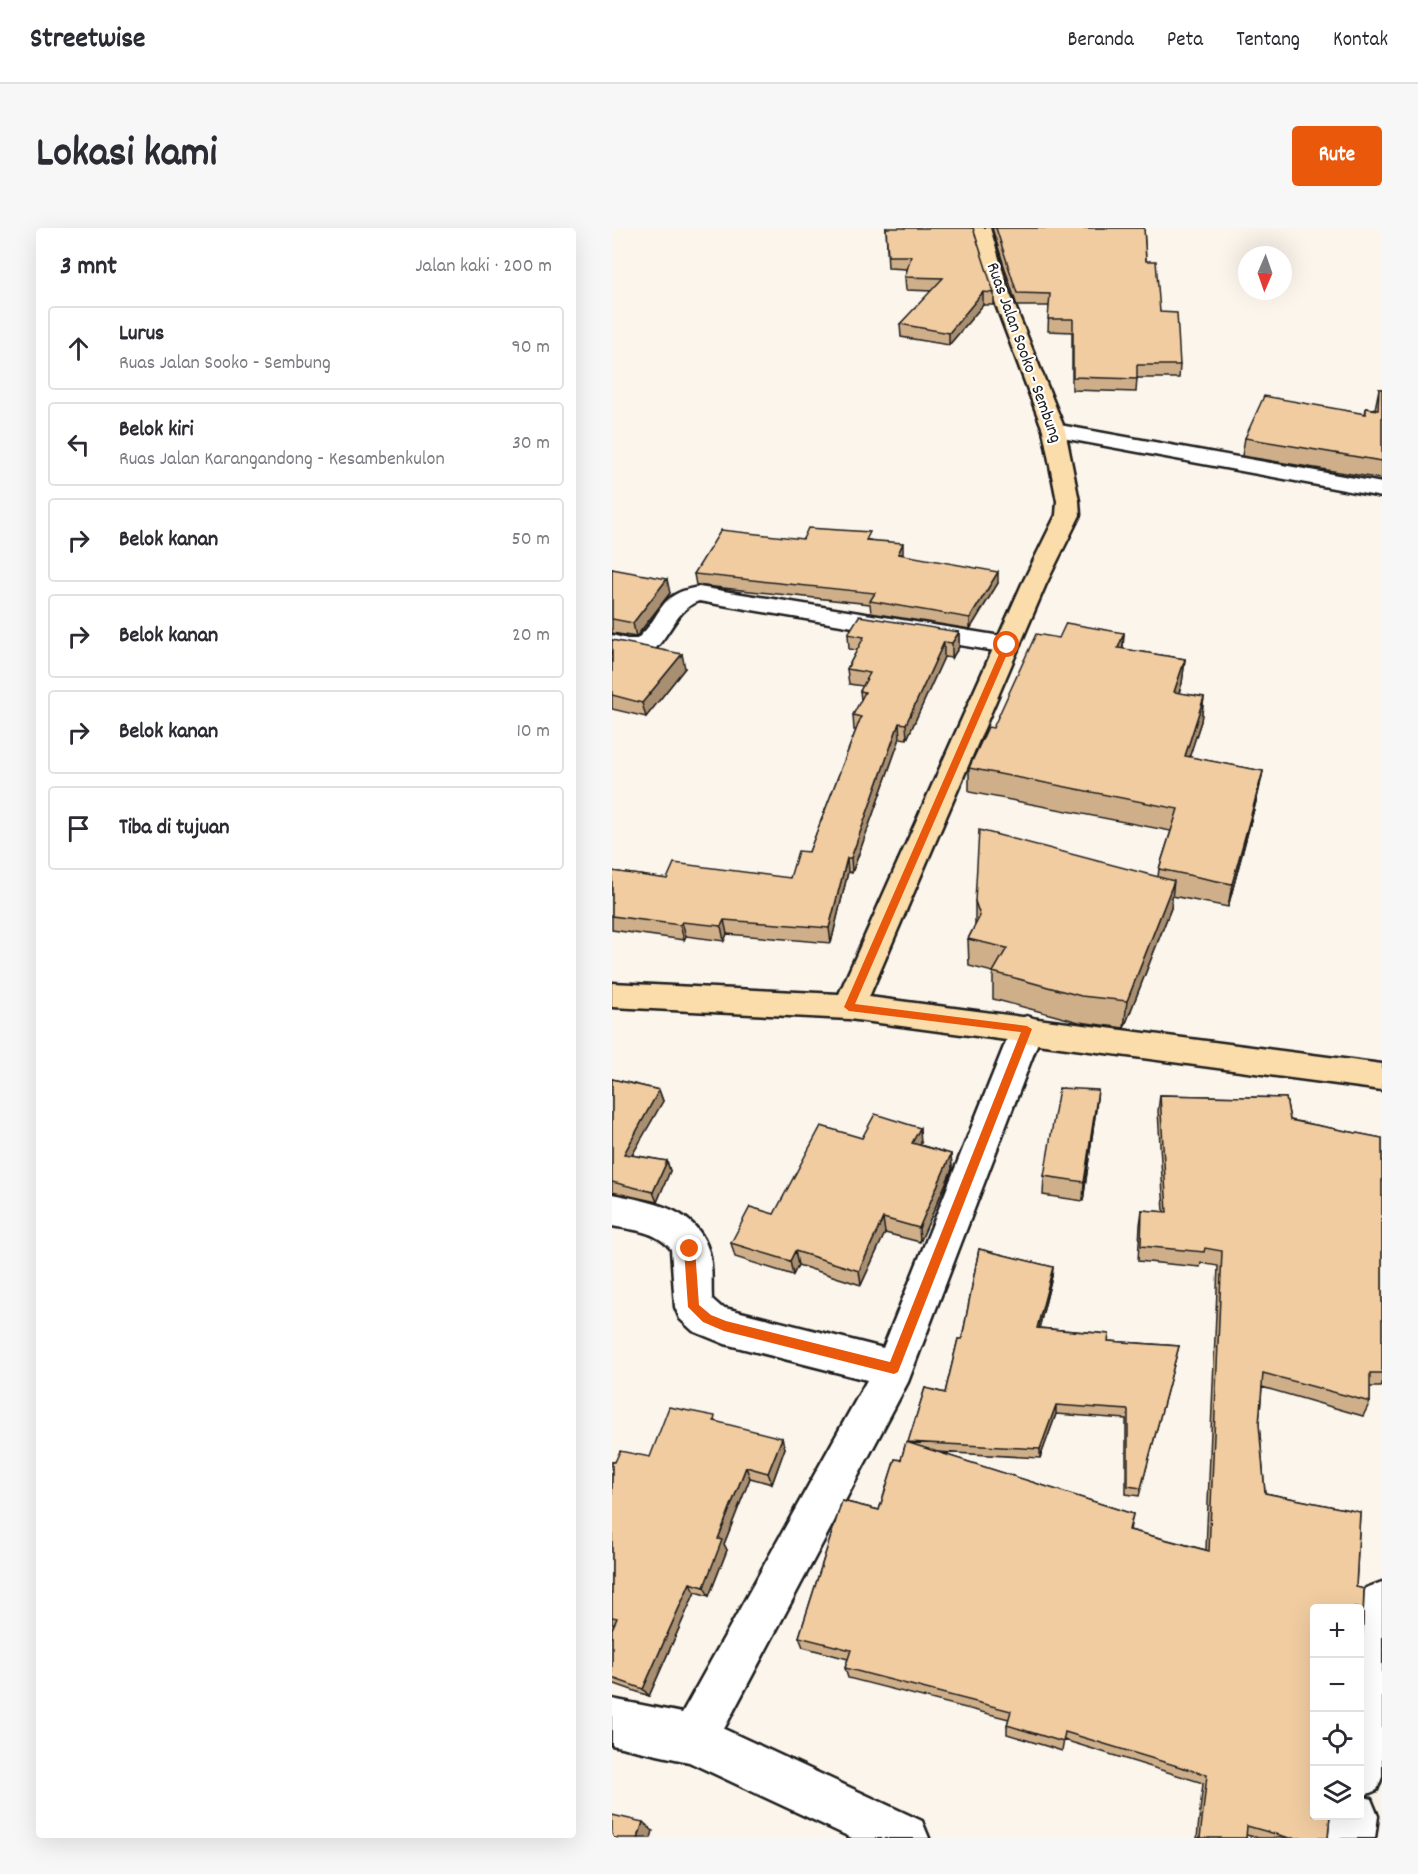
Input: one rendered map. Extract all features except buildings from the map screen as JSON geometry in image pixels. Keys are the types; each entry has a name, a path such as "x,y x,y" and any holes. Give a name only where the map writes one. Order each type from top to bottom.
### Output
{"main road":[{"name":"Ruas Jalan Sooko - Sembung","path":"849,1007 1007,645 1068,515 1068,501 1054,430 999,289 981,228"},
{"path":"612,994 849,1007 1382,1077"}],"street":[{"path":"1054,430 1382,490"},
{"path":"612,643 626,647 644,646 678,600 688,595 699,594 1007,645"},
{"path":"693,1739 894,1369 1027,1029"},
{"path":"612,1210 668,1224 682,1235 690,1249 694,1307 707,1319 724,1326 894,1369"},
{"path":"1360,1766 1382,1604"},
{"path":"612,1722 693,1739 905,1838"},
{"path":"1351,1838 1353,1820"}],"route":[{"path":"690,1249 694,1307 707,1319 724,1326 894,1369 1027,1029 849,1007 1007,645"}]}
